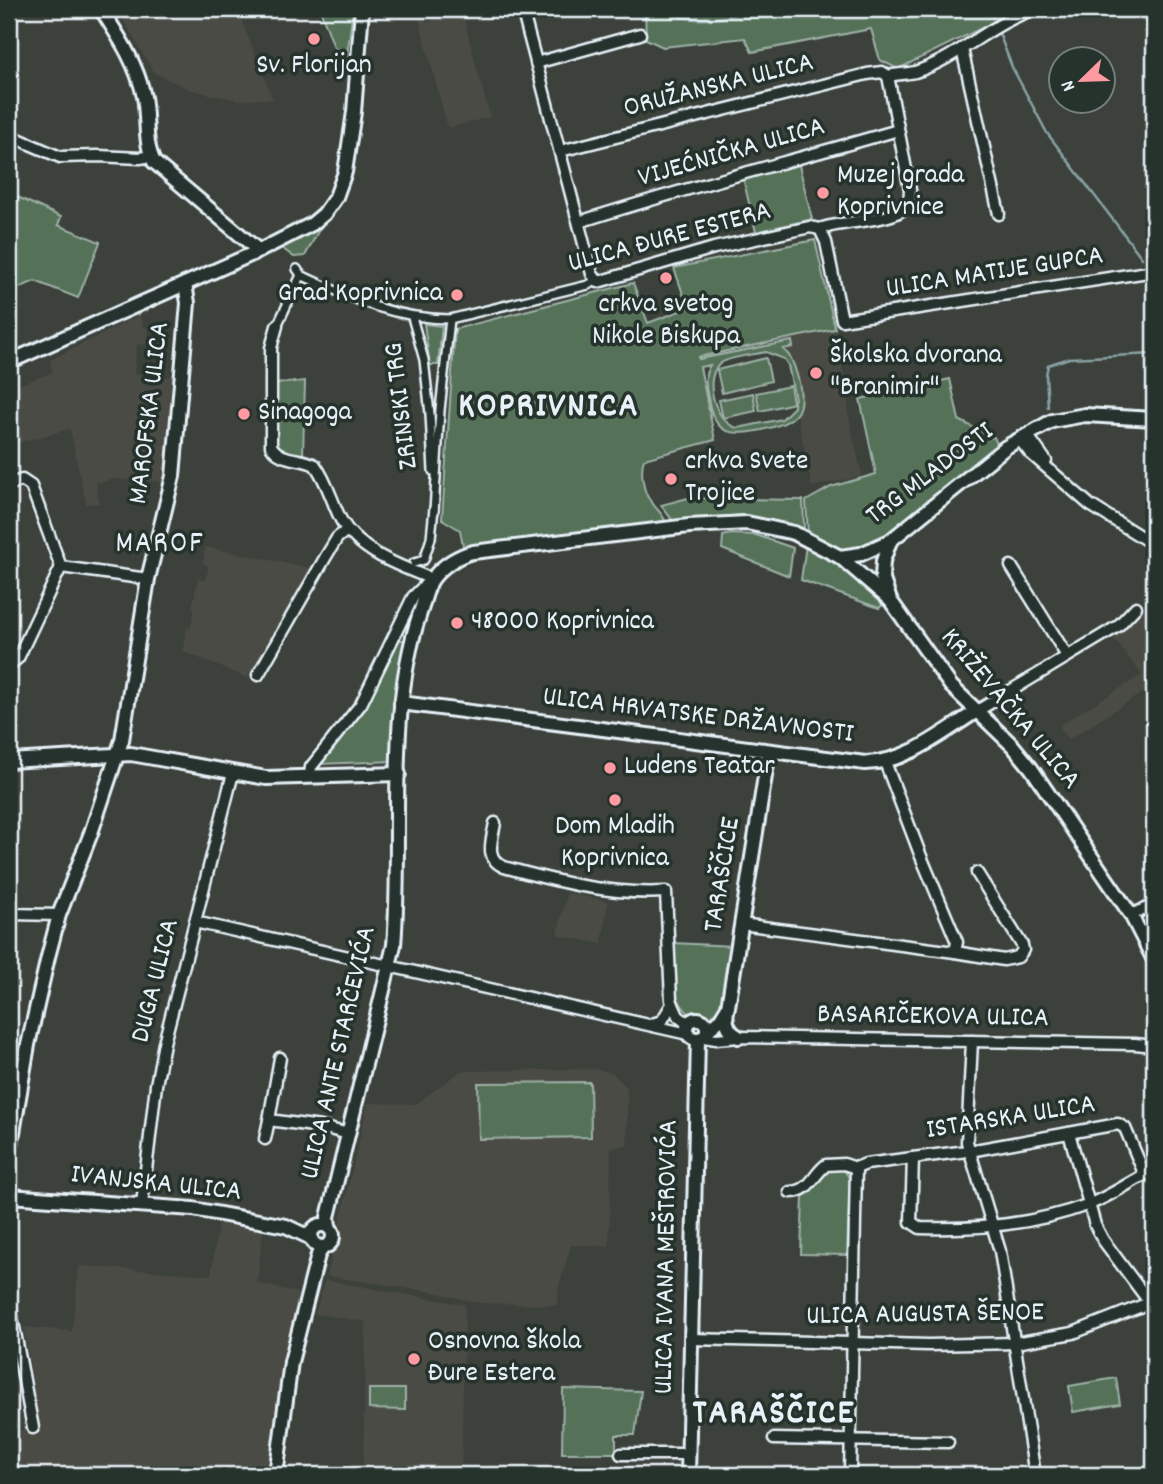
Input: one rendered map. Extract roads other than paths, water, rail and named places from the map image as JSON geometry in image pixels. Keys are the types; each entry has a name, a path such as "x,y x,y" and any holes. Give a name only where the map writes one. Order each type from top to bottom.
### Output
{"main road":[{"path":"101,9 136,69 144,100 151,156 158,167 259,251"},
{"path":"9,362 259,251 320,218 331,206 340,188 351,139 362,9"},
{"name":"MAROFSKA ULICA","path":"9,1156 38,995 60,915 118,754 125,725 148,579 174,468 188,303 184,285"},
{"name":"TRG MLADOSTI","path":"840,557 861,554 890,541 1006,447 1058,418 1119,416 1154,419"},
{"path":"432,579 452,562 467,554 671,527 736,523 794,533 840,557"},
{"name":"KRIŽEVAČKA ULICA","path":"890,541 883,561 882,577 890,600"},
{"name":"KRIŽEVAČKA ULICA","path":"840,557 890,600 944,677 1013,746 1031,768 1131,915 1154,960"},
{"name":"ULICA ANTE STARČEVIĆA","path":"276,1475 291,1362 320,1235 349,1135 390,965 398,901 401,703 412,639 432,579"},
{"name":"ULICA HRVATSKE DRŽAVNOSTI","path":"401,703 865,764 885,762 922,746 977,711"},
{"name":"TARAŠČICE","path":"728,1007 769,751"},
{"path":"9,761 118,754 266,778 399,774"},
{"path":"697,1029 720,1020 728,1007"},
{"path":"728,1007 727,1024 735,1038"},
{"name":"ULICA IVANA MEŠTROVIĆA","path":"688,1475 697,1029"},
{"name":"IVANJSKA ULICA","path":"9,1196 142,1204 206,1211 320,1235"}],"street":[{"path":"522,9 596,281"},
{"name":"ORUŽANSKA ULICA","path":"560,151 867,74 878,72 888,76 915,72 962,49 1005,21 1036,9"},
{"path":"536,63 640,34"},
{"path":"962,49 999,214"},
{"path":"888,76 898,130"},
{"name":"VIJEĆNIČKA ULICA","path":"579,222 898,130"},
{"name":"ULICA ĐURE ESTERA","path":"450,319 596,281 604,282 678,258 751,239 888,216 902,210 910,190 898,130"},
{"path":"9,135 60,157 151,156"},
{"name":"ULICA MATIJE GUPCA","path":"820,229 826,243 842,320 1154,271"},
{"path":"310,776 312,766 361,704 413,597 432,579 381,556 347,530 315,465 279,456 271,446 271,348 276,326 299,272 373,307 412,317"},
{"name":"ZRINSKI TRG","path":"414,563 424,560 431,538 434,512 440,410 450,319 412,317 424,360 430,414 434,512"},
{"path":"1041,426 1039,440 1049,466"},
{"path":"1022,438 1026,449 1049,466 1090,505 1154,545"},
{"path":"9,485 22,480 31,486 61,567 18,658 9,665"},
{"path":"258,676 337,538 347,530"},
{"path":"1010,566 1067,656"},
{"path":"61,567 148,579"},
{"path":"977,711 1118,626 1136,607"},
{"path":"395,638 399,635 412,639"},
{"path":"885,762 957,942 955,952"},
{"name":"DUGA ULICA","path":"142,1204 156,1085 164,1043 233,773"},
{"path":"495,823 489,854 504,867 609,892 666,892 672,1004 662,1021 654,1026"},
{"path":"741,924 1004,960 1018,957 1023,950 1022,945 976,873"},
{"path":"1131,915 1154,905"},
{"path":"9,914 60,915"},
{"name":"BASARIČEKOVA ULICA","path":"195,922 654,1026 697,1029 735,1038 1154,1046"},
{"path":"672,1004 697,1029"},
{"name":"BASARIČEKOVA ULICA","path":"1135,1044 1154,1040"},
{"path":"972,1041 967,1142 1000,1251 1035,1475"},
{"path":"265,1139 280,1058"},
{"path":"269,1120 308,1125 349,1135"},
{"name":"ISTARSKA ULICA","path":"790,1192 806,1189 826,1165 844,1164 856,1168 866,1164 970,1151 1122,1125 1149,1171"},
{"path":"1069,1133 1088,1205 1103,1240 1152,1302"},
{"path":"913,1158 910,1218 912,1224 928,1228 993,1228 1033,1220 1088,1205 1149,1171"},
{"path":"850,1475 856,1168"},
{"path":"9,1301 33,1428"},
{"name":"ULICA AUGUSTA ŠENOE","path":"690,1339 929,1345 1014,1343 1073,1333 1152,1302"},
{"path":"774,1438 948,1442"},
{"path":"621,1454 688,1454"}],"waterway":[{"path":"680,17 714,19 745,9"},
{"path":"989,9 993,17"},
{"path":"999,33 1012,67 1047,133 1142,258"},
{"path":"1048,407 1048,365 1069,358 1154,354"}],"place":[{"name":"Sv. Florijan","path":"314,39"},
{"name":"Muzej grada Koprivnice","path":"823,193"},
{"name":"crkva svetog Nikole Biskupa","path":"666,278"},
{"name":"Grad Koprivnica","path":"457,295"},
{"name":"Školska dvorana \"Branimir\"","path":"816,373"},
{"name":"Sinagoga","path":"244,414"},
{"name":"crkva Svete Trojice","path":"671,479"},
{"name":"48000 Koprivnica","path":"457,623"},
{"name":"Ludens Teatar","path":"610,768"},
{"name":"Dom Mladih Koprivnica","path":"615,800"},
{"name":"Osnovna škola Đure Estera","path":"414,1359"}],"district":[{"name":"KOPRIVNICA","path":"549,408"},
{"name":"MAROF","path":"160,545"},
{"name":"TARAŠČICE","path":"774,1415"}]}
